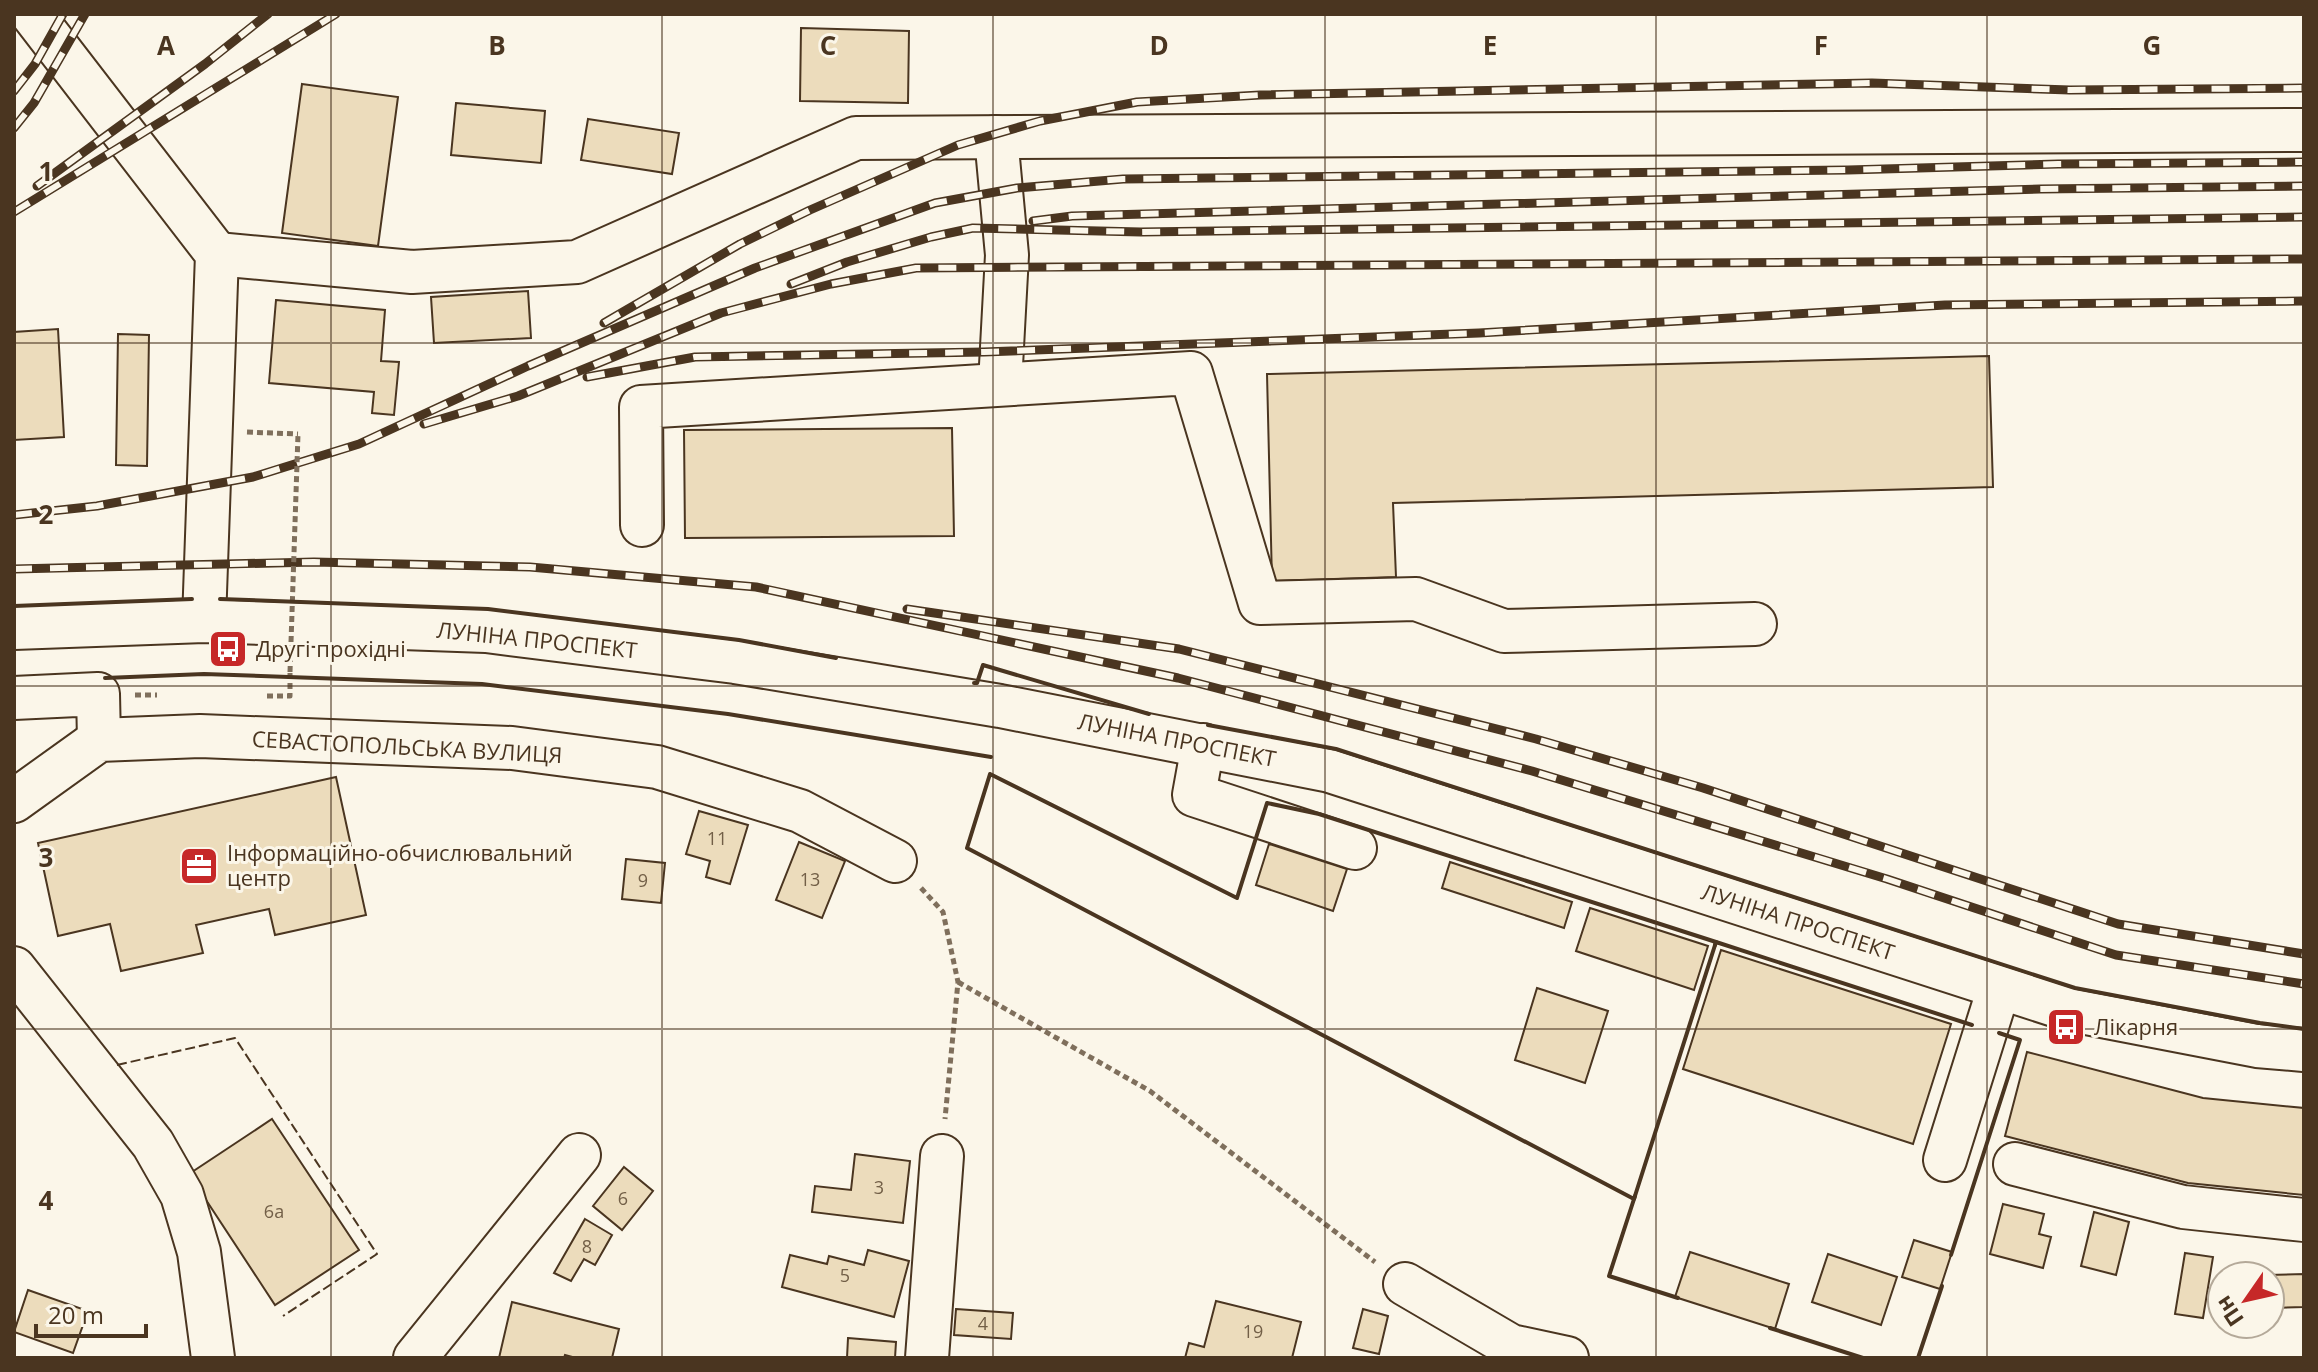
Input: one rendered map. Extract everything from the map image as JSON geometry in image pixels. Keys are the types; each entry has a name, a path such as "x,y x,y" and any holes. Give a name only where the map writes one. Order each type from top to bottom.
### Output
{"street":[{"path":"32,14 217,254 204,621"},
{"path":"217,254 412,272 577,262 856,138 2304,130"},
{"path":"996,137 1007,255 1000,384"},
{"path":"642,525 641,407 1191,373 1260,603 1416,599 1504,631 1755,624"},
{"name":"ЛУНІНА ПРОСПЕКТ","path":"14,628 204,621 486,631 720,660 1000,706 1330,771 2070,1010 2257,1046 2304,1050"},
{"path":"14,698 98,694 99,740 14,801"},
{"name":"СЕВАСТОПОЛЬСЬКА ВУЛИЦЯ","path":"99,740 200,736 512,748 657,767 800,811 895,861"},
{"path":"1203,745 1194,795 1355,848"},
{"path":"14,968 153,1144 182,1195 199,1252 213,1358"},
{"path":"1945,1160 1999,988"},
{"path":"415,1358 579,1155"},
{"path":"927,1358 942,1156"},
{"path":"2015,1164 2183,1207 2304,1220"},
{"path":"1405,1284 1511,1352 1567,1358"}],"path":[{"path":"234,432 298,434 290,696"},
{"path":"895,861 943,912 958,982 942,1156"},
{"path":"958,982 1150,1091 1405,1284"}],"building":[{"path":"801,28 909,31 908,103 800,101"},
{"path":"302,84 398,97 378,246 282,233"},
{"path":"456,103 545,111 541,163 451,155"},
{"path":"588,119 679,133 672,174 581,160"},
{"path":"528,291 531,338 434,343 431,297"},
{"path":"276,300 385,310 381,361 399,362 394,415 372,413 374,392 269,383"},
{"path":"58,329 64,437 14,440 14,332"},
{"path":"118,334 149,335 147,466 116,465"},
{"path":"1989,356 1993,487 1393,503 1396,577 1272,581 1267,374"},
{"path":"952,428 954,536 685,538 684,430"},
{"path":"336,777 366,915 275,935 269,909 196,925 203,953 121,971 110,924 58,936 38,843"},
{"path":"699,811 748,825 730,884 706,877 710,861 686,854"},
{"path":"799,842 845,861 822,918 776,900"},
{"path":"1269,844 1347,869 1333,911 1256,885"},
{"path":"626,859 665,863 661,903 622,899"},
{"path":"1450,862 1572,902 1564,928 1442,888"},
{"path":"1590,908 1708,946 1694,990 1576,951"},
{"path":"1721,950 1951,1024 1913,1144 1683,1069"},
{"path":"1537,988 1608,1011 1585,1083 1515,1060"},
{"path":"2027,1052 2203,1098 2304,1108 2304,1195 2188,1183 2005,1136"},
{"path":"272,1119 359,1250 275,1305 189,1174"},
{"path":"855,1154 910,1161 903,1223 812,1212 815,1186 851,1190"},
{"path":"624,1167 653,1191 622,1230 593,1206"},
{"path":"2003,1204 2044,1214 2039,1234 2051,1237 2043,1268 1990,1254"},
{"path":"2094,1212 2129,1222 2116,1275 2081,1266"},
{"path":"585,1219 612,1235 595,1265 584,1259 571,1281 554,1273"},
{"path":"1914,1240 1952,1252 1940,1289 1902,1277"},
{"path":"868,1250 909,1261 894,1317 782,1287 790,1255 827,1264 829,1256 864,1265"},
{"path":"1690,1252 1789,1284 1775,1329 1675,1297"},
{"path":"2185,1253 2213,1257 2213,1260 2206,1260 2203,1318 2175,1314"},
{"path":"1828,1254 1897,1277 1881,1325 1812,1302"},
{"path":"2286,1274 2304,1274 2304,1307 2286,1308"},
{"path":"28,1290 88,1311 73,1353 14,1332"},
{"path":"1216,1301 1301,1322 1292,1358 1185,1358 1189,1343 1204,1347"},
{"path":"512,1302 619,1329 612,1358 565,1355 564,1358 499,1358"},
{"path":"956,1309 1013,1313 1011,1339 954,1335"},
{"path":"1363,1309 1388,1316 1379,1354 1353,1348"},
{"path":"848,1338 896,1342 895,1358 847,1358"}],"railway":[{"path":"14,91 35,64 63,14"},
{"path":"14,128 34,103 85,14"},
{"path":"37,186 205,64 268,14"},
{"path":"14,212 336,14"},
{"path":"604,323 740,244 958,145 1040,121 1137,102 1260,95 1872,83 2070,90 2304,88"},
{"path":"14,515 97,506 253,477 359,444 528,366 755,268 935,203 1017,188 1123,179 2304,162"},
{"path":"1033,221 1072,216 2040,189 2304,186"},
{"path":"791,284 847,262 973,228 1141,232 2304,217"},
{"path":"424,424 518,396 721,313 831,284 916,268 2304,259"},
{"path":"587,377 695,357 984,352 1479,333 1945,305 2304,301"},
{"path":"14,569 314,562 530,567 756,587 1178,678 1532,771 1887,879 2116,955 2304,984"},
{"path":"907,609 1179,649 1536,739 1703,788 2118,924 2304,954"}],"fence":[{"path":"117,1065 235,1038 377,1254 283,1316"}],"wall":[{"path":"14,606 192,599"},
{"path":"220,599 488,609 739,640 836,658"},
{"path":"974,683 977,683 983,665 1149,714"},
{"path":"105,678 204,674 482,684 728,714 991,757"},
{"path":"1208,725 1336,749 2075,988 2304,1029"},
{"path":"990,774 1237,898 1267,803 1319,814 1716,942 1634,1199 967,848 990,774"},
{"path":"1715,945 1716,942 1972,1025"},
{"path":"1951,1255 2020,1040 1999,1033"},
{"path":"1635,1196 1609,1276 1678,1298"},
{"path":"1918,1358 1942,1286"},
{"path":"1770,1328 1863,1358"}],"place":[{"name":"Другі прохідні","path":"228,649"},
{"name":"Інформаційно-обчислювальний центр","path":"199,866"},
{"name":"Лікарня","path":"2066,1027"}]}
